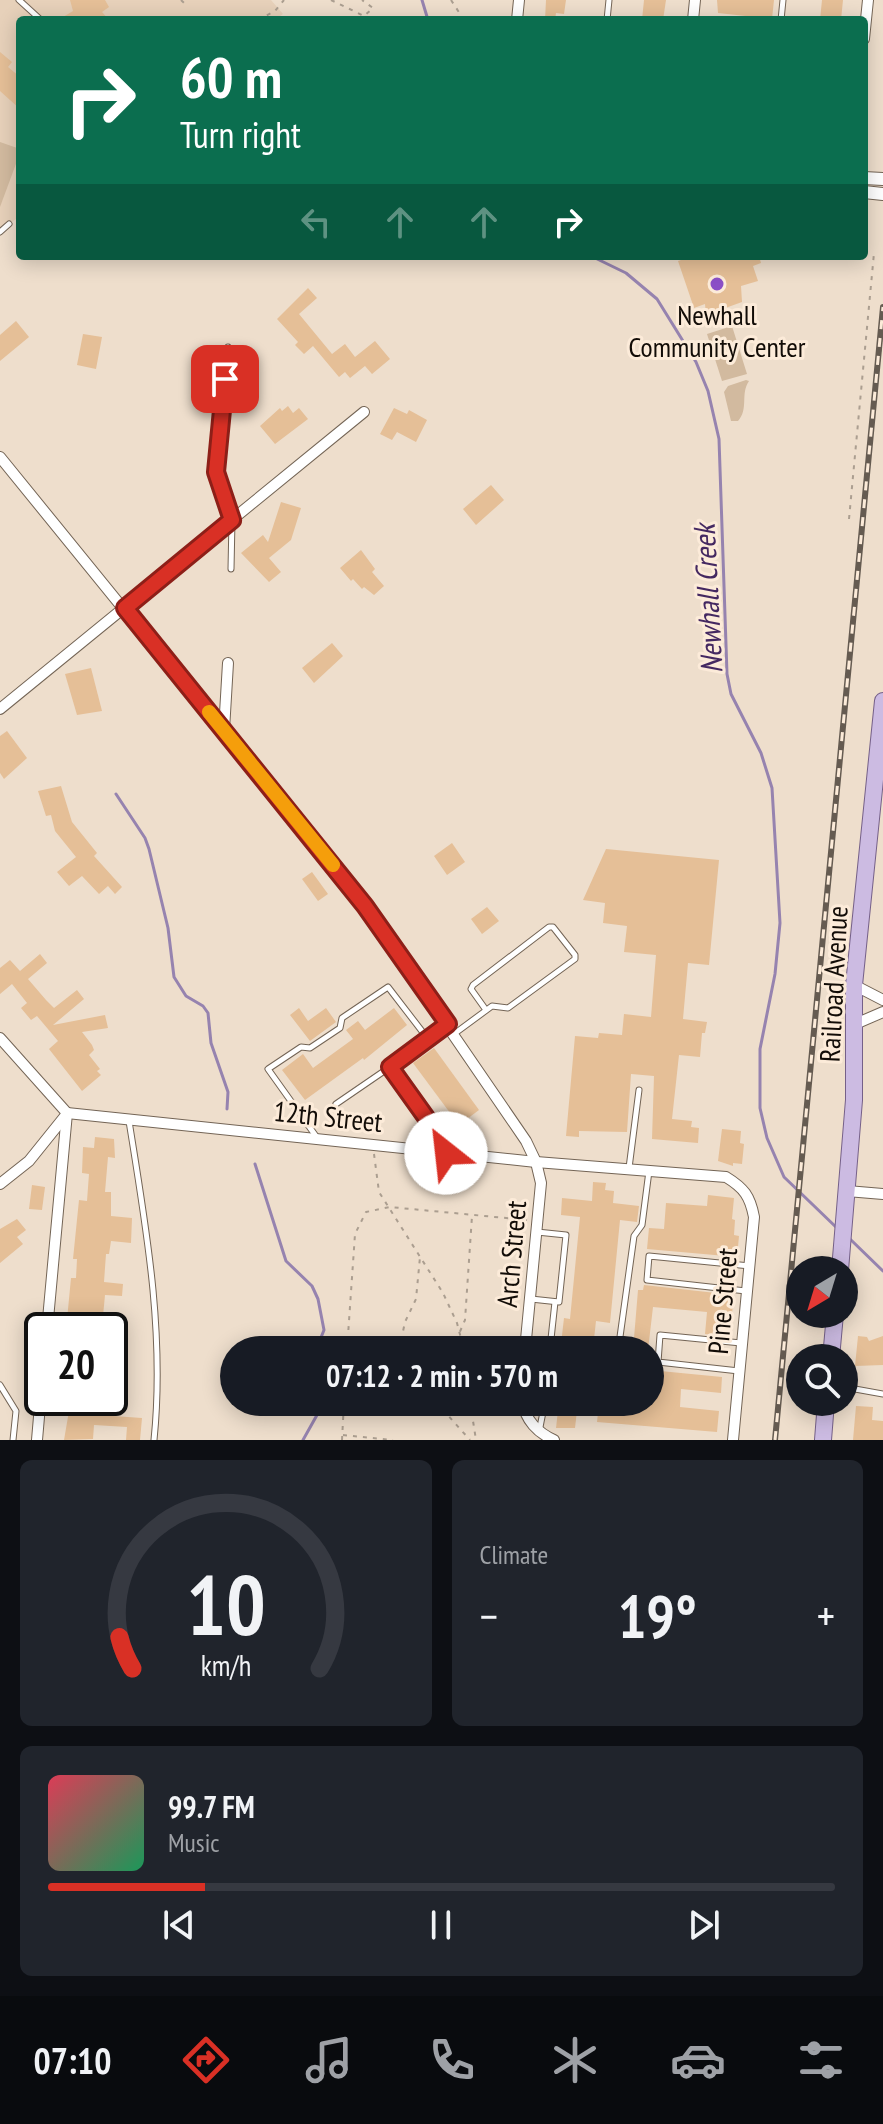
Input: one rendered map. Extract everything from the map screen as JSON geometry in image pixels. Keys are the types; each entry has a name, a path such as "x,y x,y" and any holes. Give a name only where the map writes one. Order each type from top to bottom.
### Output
{"main road":[{"name":"Railroad Avenue","path":"841,1256 854,1100 854,985 883,701"},
{"path":"823,1440 825,1416"}],"street":[{"path":"0,709 364,412"},
{"path":"0,457 365,906 526,1141 536,1162"},
{"path":"224,730 228,663"},
{"path":"854,985 883,1000"},
{"path":"853,1025 883,1012"},
{"path":"0,1038 67,1113 49,1312"},
{"path":"0,1184 29,1161 67,1113"},
{"name":"12th Street","path":"67,1113 536,1162 726,1177"},
{"name":"Arch Street","path":"526,1336 541,1183 536,1162"},
{"name":"Pine Street","path":"726,1177 743,1188 751,1200 754,1217 733,1440"},
{"path":"847,1191 883,1194"},
{"path":"37,1440 39,1416"},
{"path":"528,1416 539,1432 554,1440"}],"lane":[{"path":"19,0 37,16"},
{"path":"0,232 9,224"},
{"path":"228,347 216,472 232,520 231,569"},
{"path":"336,1104 428,1039 451,1029 486,1010 492,1006 508,1008 575,959 553,927 473,985 471,989 486,1010"},
{"path":"318,1139 268,1069 301,1047 310,1048 330,1035 340,1028 342,1018 388,987 428,1039"},
{"path":"390,1067 430,1123 446,1153"},
{"path":"629,1169 639,1090"},
{"path":"129,1120 158,1327 159,1395 154,1440"},
{"path":"620,1336 634,1236 642,1225 649,1171"},
{"path":"531,1299 559,1302 566,1235 538,1227"},
{"path":"747,1291 647,1280 649,1256 750,1266"},
{"path":"551,1336 555,1302"},
{"path":"740,1371 658,1362 660,1335 742,1343"},
{"path":"0,1385 16,1411 13,1440"},
{"path":"858,1390 883,1394"},
{"path":"539,1432 542,1416"}],"path":[{"path":"266,16 275,11 284,0"},
{"path":"331,0 364,16 373,8 362,0"},
{"path":"849,519 874,253"},
{"path":"864,521 883,324"},
{"path":"374,1145 379,1192 443,1293 460,1334"},
{"path":"348,1336 355,1234 366,1212 390,1207 472,1215 538,1227"},
{"path":"460,1334 465,1320 472,1215"},
{"path":"402,1336 416,1299 420,1256"},
{"path":"342,1440 344,1416"},
{"path":"449,1416 470,1440"},
{"path":"472,1416 476,1440"},
{"path":"343,1435 393,1440"}],"shaded area":[{"path":"0,0 271,0 283,14 16,16 16,219 0,231"},
{"path":"0,142 16,148 16,164 0,207"},
{"path":"732,326 747,374 722,381 707,334"},
{"path":"749,381 743,412 738,421 731,421 724,392 728,386"}],"building":[{"path":"70,0 105,0 109,7 102,12 106,16 65,16 73,11"},
{"path":"546,0 566,0 564,14 545,16"},
{"path":"644,0 666,0 664,16 642,16"},
{"path":"717,0 774,0 772,16 718,13"},
{"path":"822,0 843,0 841,16 820,16"},
{"path":"0,52 12,62 8,67 16,74 16,105 0,91"},
{"name":"Newhall Community Center","path":"760,260 761,263 753,266 758,281 741,286 742,302 706,315 705,304 694,308 678,261"},
{"path":"308,288 317,298 299,314 332,354 345,344 355,357 375,341 390,359 372,374 365,366 350,378 345,372 339,377 313,346 304,354 295,345 298,342 277,319"},
{"path":"16,321 29,337 0,361 0,335"},
{"path":"83,334 102,337 96,369 77,365"},
{"path":"203,350 214,350 213,378 202,377"},
{"path":"288,406 293,413 299,408 308,419 275,444 260,426 280,408 282,411"},
{"path":"394,408 407,414 409,410 427,420 416,442 397,432 392,440 380,434"},
{"path":"491,485 504,500 476,525 463,509"},
{"path":"281,502 301,508 291,540 269,558 281,572 269,582 241,553 263,535 268,542"},
{"path":"361,550 375,569 372,572 384,586 374,595 364,587 362,589 353,579 351,581 340,568"},
{"path":"332,643 343,656 314,683 302,668"},
{"path":"91,668 102,711 77,715 65,674"},
{"path":"7,731 27,758 4,779 0,773 0,736"},
{"path":"61,786 72,822 97,853 94,856 122,887 115,894 108,886 99,894 82,876 69,886 57,872 76,857 55,831 51,815 46,816 38,791"},
{"path":"452,843 465,862 447,875 434,856"},
{"path":"606,849 719,860 709,965 688,963 683,1019 707,1022 705,1033 702,1033 700,1057 679,1055 672,1119 692,1121 691,1127 699,1128 698,1143 652,1139 654,1076 631,1074 627,1132 579,1131 579,1137 566,1136 575,1036 598,1038 599,1033 622,1035 624,1014 651,1017 656,955 624,952 627,926 603,923 605,903 583,900"},
{"path":"312,872 328,894 318,901 302,879"},
{"path":"487,907 499,921 482,934 471,919"},
{"path":"40,954 47,963 28,979 46,1000 54,1008 77,990 84,999 53,1025 105,1015 108,1028 82,1032 92,1045 94,1050 89,1055 101,1075 82,1091 49,1049 58,1041 37,1016 31,1020 21,1008 27,1003 12,984 0,994 0,968 10,960 20,971"},
{"path":"299,1008 308,1021 326,1008 336,1022 310,1041 290,1015"},
{"path":"394,1008 407,1025 364,1060 305,1100 282,1070 303,1054 313,1068 353,1039 346,1030 358,1021 365,1030"},
{"path":"434,1048 479,1110 459,1125 413,1063"},
{"path":"722,1129 741,1131 740,1143 744,1144 742,1164 733,1163 733,1166 718,1161"},
{"path":"95,1137 114,1139 115,1158 108,1157 105,1192 111,1192 111,1216 132,1218 131,1243 111,1241 109,1254 106,1254 104,1282 123,1284 122,1296 105,1295 103,1312 68,1312 71,1278 76,1278 77,1259 73,1259 79,1200 87,1201 89,1174 82,1173 83,1147 94,1148"},
{"path":"593,1182 606,1183 605,1190 614,1191 613,1203 639,1206 637,1222 620,1220 610,1323 596,1321 594,1336 562,1336 564,1318 570,1319 580,1217 561,1215 562,1198 592,1201"},
{"path":"32,1185 45,1187 42,1210 29,1209"},
{"path":"708,1195 734,1198 734,1235 739,1236 737,1257 647,1249 649,1228 664,1229 666,1203 707,1206"},
{"path":"17,1219 26,1230 17,1237 23,1244 0,1263 0,1229"},
{"path":"644,1285 734,1295 732,1314 723,1314 721,1336 705,1334 707,1312 653,1307 650,1336 634,1336 638,1290 643,1290"},
{"path":"858,1336 867,1337 869,1341 883,1336 883,1365 858,1366"},
{"path":"664,1371 722,1377 721,1393 681,1389 680,1407 719,1411 717,1432 597,1422 598,1416 664,1416"},
{"path":"858,1406 873,1407 872,1420 883,1421 883,1440 853,1440"},
{"path":"68,1416 142,1418 140,1440 126,1440 127,1427 94,1425 93,1439 64,1440"},
{"path":"557,1416 576,1416 575,1428 556,1428"}],"waterway":[{"name":"Newhall Creek","path":"422,0 427,16"},
{"name":"Newhall Creek","path":"599,260 626,273 657,299 696,362 708,391 719,439 727,674 731,694 761,753 772,788 780,923 775,974 760,1049 760,1108 767,1138 784,1177 838,1229"},
{"path":"116,794 149,849 168,928 174,977 186,996 203,1006 208,1013 211,1043 228,1092 227,1109"},
{"path":"255,1164 286,1261 312,1286 318,1299 324,1330 322,1336"},
{"name":"Newhall Creek","path":"850,1239 883,1271"},
{"path":"303,1440 316,1416"}],"railway":[{"path":"775,1440 883,307"}],"slow traffic":[{"path":"209,712 333,865"}],"place":[{"name":"Newhall Community Center","path":"717,284"}],"route":[{"path":"225,379 216,472 232,520 125,608 365,906 448,1024 390,1067 430,1123 446,1153"}]}
